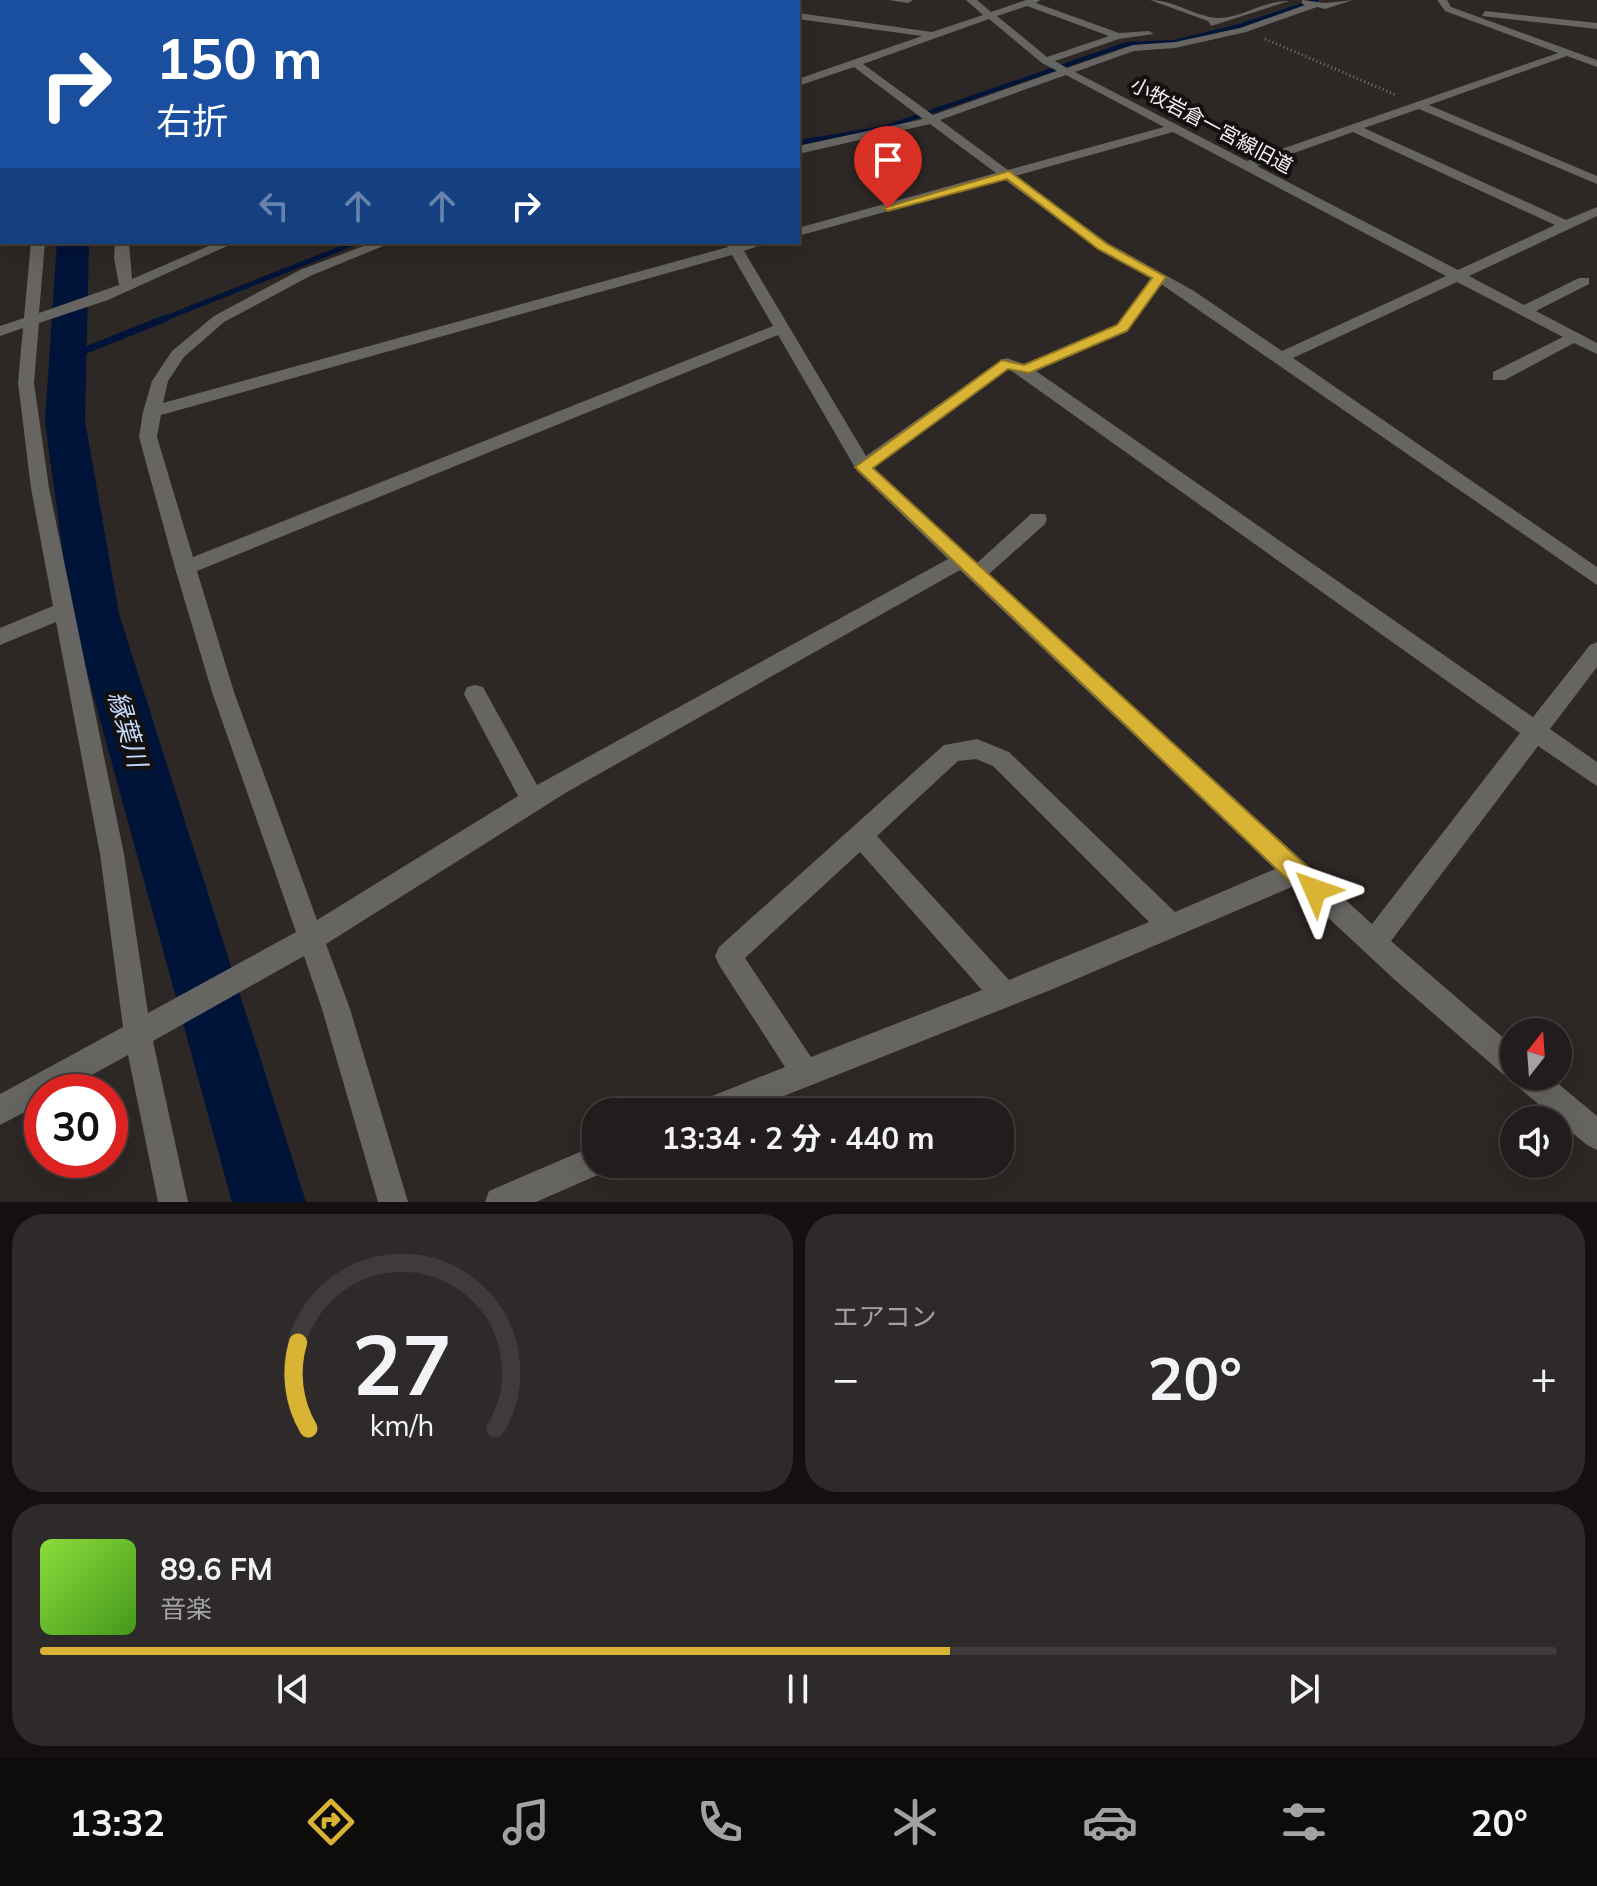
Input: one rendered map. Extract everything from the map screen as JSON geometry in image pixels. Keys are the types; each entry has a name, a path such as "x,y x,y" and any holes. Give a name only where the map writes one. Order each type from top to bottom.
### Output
{"street":[{"path":"893,0 908,0"},
{"name":"小牧岩倉一宮線旧道","path":"971,0 1057,67 1597,349"},
{"path":"1155,0 1217,21"},
{"path":"1192,27 1288,0"},
{"path":"1298,0 1325,6 1348,0"},
{"path":"1442,0 1448,9 1597,64"},
{"path":"800,82 1031,2 1118,36"},
{"path":"800,150 865,137 1057,67 1133,48 1175,45 1243,30 1313,5"},
{"path":"1461,13 1597,26"},
{"path":"800,16 933,35"},
{"path":"1057,67 1118,36 1167,33"},
{"path":"1246,166 1567,53"},
{"path":"856,64 1103,246 1189,294 1597,577"},
{"path":"1419,105 1597,180"},
{"path":"800,231 1173,128"},
{"path":"1353,128 1565,225"},
{"path":"1281,358 1597,211"},
{"path":"38,244 26,383 40,488 145,1031 173,1202"},
{"path":"122,244 126,286"},
{"path":"0,331 103,297 224,244"},
{"path":"381,244 305,273 219,319 178,354 160,381 148,437 223,692 303,942 336,1009 393,1202"},
{"path":"151,412 734,246 863,467 1296,873 1500,1053"},
{"path":"1024,370 1122,328 1159,277"},
{"path":"1524,311 1584,281"},
{"path":"185,568 781,328"},
{"path":"1499,376 1575,337"},
{"path":"863,467 1007,363 1024,370 1597,775"},
{"path":"0,1110 303,942 533,801 969,568 1038,519"},
{"path":"0,637 63,610"},
{"path":"1373,943 1597,651"},
{"path":"475,694 533,801"},
{"path":"805,1073 728,956 952,752 977,749 1001,759 1171,926"},
{"path":"861,836 1004,995"},
{"path":"742,1098 1004,995 1296,873"},
{"path":"1544,1090 1597,1135"},
{"path":"500,1202 582,1166"}],"path":[{"path":"1243,30 1419,105"}],"waterway":[{"path":"815,140 887,127 1127,44 1174,42 1240,26 1317,0"},
{"path":"800,143 815,140"},
{"path":"807,141 815,140"},
{"name":"縁葉川","path":"73,244 65,421 95,614 269,1202"},
{"path":"161,320 352,244"},
{"path":"161,320 166,318"},
{"path":"66,358 161,320"}],"route":[{"path":"888,208 1009,175 1103,246 1159,277 1122,328 1024,370 1007,363 863,467 1315,890"}]}
